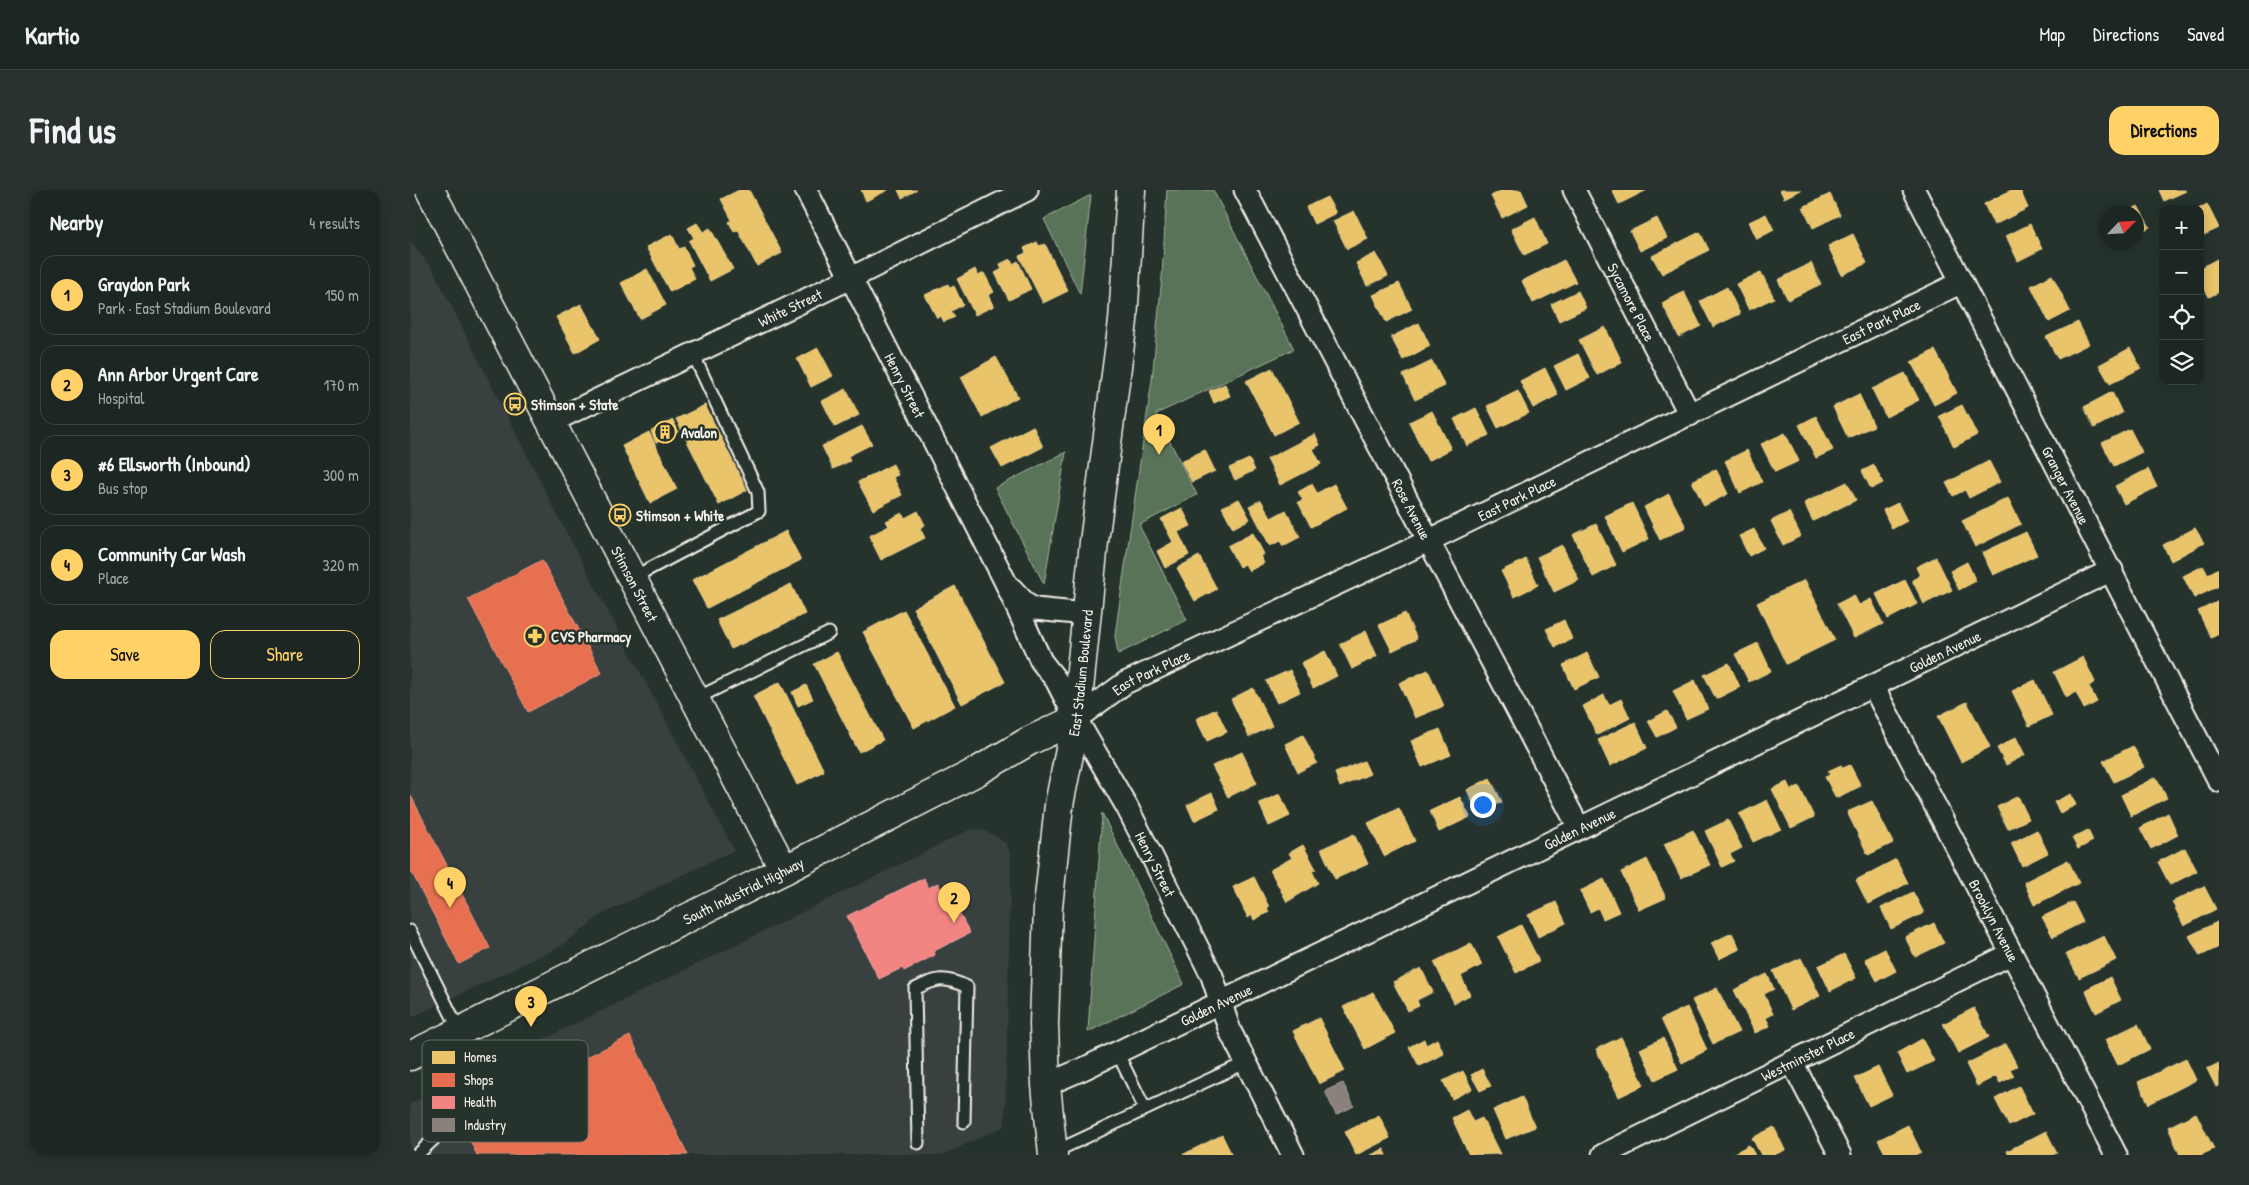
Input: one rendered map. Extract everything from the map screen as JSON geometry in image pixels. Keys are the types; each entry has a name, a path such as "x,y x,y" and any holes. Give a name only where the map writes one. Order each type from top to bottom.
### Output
{"street":[{"name":"Stimson Street","path":"430,190 784,870"},
{"name":"Henry Street","path":"806,190 1004,581 1041,661 1056,680 1076,719 1127,806 1212,976 1230,1031 1293,1155"},
{"name":"White Street","path":"551,422 851,278 1027,190"},
{"name":"East Stadium Boulevard","path":"1052,1154 1046,1085 1044,1024 1048,907 1059,805 1076,719 1086,614 1122,320 1131,190"},
{"name":"Rose Avenue","path":"1245,190 1579,828"},
{"name":"Sycamore Place","path":"1574,190 1690,415"},
{"name":"Granger Avenue","path":"1914,190 2112,570 2219,781"},
{"name":"East Park Place","path":"1076,719 1115,688 1125,683 1690,415 1962,282"},
{"name":"Golden Avenue","path":"1046,1085 2112,570"},
{"name":"Henry Street","path":"1004,581 1027,605 1036,609 1086,614"},
{"name":"Brooklyn Avenue","path":"1873,686 2116,1155"},
{"name":"South Industrial Highway","path":"443,1040 976,772 1029,740 1076,719"},
{"name":"Westminster Place","path":"1603,1155 2011,954"},
{"name":"South Industrial Highway","path":"410,1056 422,1050"},
{"path":"1792,1062 1840,1155"}],"lane":[{"path":"632,578 760,511 758,492 693,354"},
{"path":"695,699 829,633"},
{"path":"410,931 460,1032"},
{"path":"918,1143 915,989 934,979 956,982 967,987 964,1122"},
{"path":"1117,1052 1145,1109"},
{"path":"1052,1154 1245,1062"},
{"path":"417,1155 431,1142"}],"shaded area":[{"path":"410,241 433,270 562,524 734,850 601,915 561,946 410,1018"},
{"path":"972,829 985,831 1007,845 1011,856 1005,1126 942,1155 410,1155 410,1103 422,1098 422,1142 588,1142 588,1040 542,1040"}],"green space":[{"path":"1167,190 1213,190 1294,349 1156,414 1197,495 1139,525 1187,620 1118,654 1115,635 1152,380 1162,277"},
{"path":"1091,195 1080,294 1044,219"},
{"path":"1066,452 1044,584 995,488"},
{"path":"1102,813 1184,984 1088,1032"}],"building: Homes":[{"path":"739,190 749,190 782,253 757,266 738,230 734,232 729,222 732,220 721,199"},
{"path":"861,190 888,190 866,201"},
{"path":"898,190 917,190 902,198"},
{"path":"1502,190 1521,190 1528,205 1502,218 1491,196"},
{"path":"1612,190 1647,190 1619,204"},
{"path":"1780,190 1801,190 1784,198"},
{"path":"2011,190 2020,190 2028,208 1994,225 1984,204"},
{"path":"2159,190 2185,190 2186,191 2164,201"},
{"path":"1830,194 1840,215 1813,228 1803,207"},
{"path":"1327,197 1336,213 1314,224 1306,207"},
{"path":"2207,204 2219,228 2204,235 2204,206"},
{"path":"1354,211 1368,239 1347,249 1333,221"},
{"path":"1766,214 1774,230 1757,239 1749,222"},
{"path":"2144,216 2150,227 2144,230"},
{"path":"1535,217 1547,244 1524,255 1511,229"},
{"path":"1657,218 1667,238 1640,251 1630,231"},
{"path":"697,223 703,232 710,228 733,269 710,281 689,241 694,238 688,228"},
{"path":"2030,224 2042,249 2018,261 2006,236"},
{"path":"1700,232 1709,250 1662,274 1652,256"},
{"path":"672,234 679,249 684,247 693,265 689,267 695,279 670,292 646,247"},
{"path":"1853,234 1867,263 1842,275 1828,246"},
{"path":"1037,242 1039,246 1045,244 1068,291 1043,303 1019,256 1026,253 1024,248"},
{"path":"1376,253 1388,276 1367,286 1356,263"},
{"path":"2219,258 2219,292 2209,297 2204,288 2204,266"},
{"path":"1010,259 1013,264 1018,261 1031,289 1009,300 995,273 1002,269 1000,264"},
{"path":"1564,260 1576,282 1533,303 1522,281"},
{"path":"1811,263 1821,284 1788,300 1778,280"},
{"path":"647,269 666,305 640,319 621,283"},
{"path":"975,269 978,276 984,273 994,292 988,295 994,306 975,315 957,279"},
{"path":"1761,272 1774,298 1749,310 1736,284"},
{"path":"2052,275 2070,311 2049,322 2031,286"},
{"path":"1399,283 1412,309 1386,322 1373,295"},
{"path":"948,284 950,288 954,286 963,305 951,311 955,317 944,322 941,316 937,318 925,295"},
{"path":"1727,287 1740,314 1713,327 1700,301"},
{"path":"1578,291 1586,308 1559,321 1551,304"},
{"path":"1684,292 1701,326 1679,337 1662,303"},
{"path":"581,304 600,339 575,353 556,317"},
{"path":"2078,322 2089,344 2058,359 2046,337"},
{"path":"1419,323 1430,346 1403,360 1391,337"},
{"path":"1605,327 1622,362 1597,375 1579,340"},
{"path":"818,348 833,376 811,387 797,359"},
{"path":"2130,348 2141,368 2110,384 2099,365"},
{"path":"1935,350 1957,393 1934,405 1911,362"},
{"path":"1578,354 1590,378 1566,390 1554,366"},
{"path":"996,357 1018,397 982,417 961,377"},
{"path":"1432,361 1445,386 1415,400 1403,375"},
{"path":"1272,368 1299,422 1274,435 1246,381"},
{"path":"1545,368 1558,395 1533,408 1520,381"},
{"path":"1905,373 1919,400 1886,417 1872,389"},
{"path":"1225,384 1230,396 1214,403 1209,391"},
{"path":"846,389 859,415 835,427 822,401"},
{"path":"1518,391 1529,413 1498,428 1487,406"},
{"path":"2112,392 2122,413 2094,428 2084,407"},
{"path":"1859,394 1874,426 1848,438 1833,407"},
{"path":"705,405 747,490 719,505 676,419"},
{"path":"1962,405 1977,435 1954,447 1939,416"},
{"path":"1476,408 1489,435 1467,446 1454,419"},
{"path":"1432,411 1451,449 1428,461 1409,422"},
{"path":"1816,416 1833,450 1816,458 1799,425"},
{"name":"Avalon","path":"673,420 678,432 656,443 651,431"},
{"path":"862,426 872,444 848,456 850,461 833,469 822,446"},
{"path":"1033,426 1043,447 1002,468 991,448"},
{"path":"2130,429 2142,452 2114,466 2102,443"},
{"path":"649,432 677,489 650,503 622,446"},
{"path":"1785,433 1799,461 1775,472 1761,444"},
{"path":"1315,434 1320,445 1313,449 1321,464 1280,485 1267,459"},
{"path":"1205,450 1215,471 1192,482 1181,461"},
{"path":"1747,450 1762,482 1740,493 1725,461"},
{"path":"1249,459 1255,470 1235,480 1229,468"},
{"path":"1989,461 2000,482 1969,498 1965,490 1953,496 1946,483"},
{"path":"893,464 898,475 893,477 902,495 873,510 858,482"},
{"path":"1874,465 1883,483 1871,489 1862,471"},
{"path":"1716,469 1728,494 1704,506 1692,481"},
{"path":"2148,469 2157,487 2124,504 2115,486"},
{"path":"1847,482 1856,500 1813,521 1804,503"},
{"path":"1312,484 1317,493 1334,484 1347,508 1311,527 1298,502 1303,500 1298,492"},
{"path":"1669,494 1686,527 1660,540 1644,507"},
{"path":"2008,498 2021,524 1975,547 1962,521"},
{"path":"1239,499 1250,519 1233,528 1222,507"},
{"path":"1261,500 1271,518 1286,510 1300,537 1283,546 1280,541 1270,546 1249,506"},
{"path":"1632,503 1649,539 1622,552 1605,516"},
{"path":"1898,503 1907,521 1892,529 1883,510"},
{"path":"1182,508 1191,526 1178,532 1189,555 1165,568 1157,551 1173,542 1161,519"},
{"path":"918,511 925,525 920,528 925,538 881,560 869,536 889,526 886,521 902,513 905,518"},
{"path":"1789,512 1801,536 1783,545 1771,521"},
{"path":"1596,524 1616,565 1593,577 1573,535"},
{"path":"2195,528 2204,543 2171,561 2163,545"},
{"path":"1754,529 1764,548 1749,556 1739,536"},
{"path":"786,531 801,560 707,608 692,580"},
{"path":"2026,532 2037,555 1993,575 1982,553"},
{"path":"1253,533 1264,554 1260,556 1264,563 1249,571 1245,564 1239,567 1228,546"},
{"path":"1562,545 1579,580 1554,592 1537,557"},
{"path":"1199,556 1217,589 1195,601 1177,568"},
{"path":"1936,557 1952,590 1924,604 1912,580 1920,576 1916,567"},
{"path":"1526,559 1538,585 1514,597 1501,571"},
{"path":"1967,562 1976,581 1959,590 1950,571"},
{"path":"2203,566 2208,574 2219,568 2219,586 2194,598 2183,576"},
{"path":"1805,580 1835,640 1786,664 1757,603"},
{"path":"1905,580 1917,604 1888,619 1876,594"},
{"path":"791,584 805,614 731,649 717,620"},
{"path":"955,586 1005,682 962,704 913,608"},
{"path":"1854,595 1859,605 1871,599 1883,624 1854,638 1837,604"},
{"path":"2219,601 2219,634 2211,638 2198,611"},
{"path":"904,610 955,706 914,728 863,632"},
{"path":"1405,613 1417,639 1392,651 1379,625"},
{"path":"1564,620 1572,639 1555,647 1546,629"},
{"path":"1366,631 1377,656 1352,669 1340,644"},
{"path":"1758,643 1771,671 1749,682 1735,654"},
{"path":"1325,651 1337,676 1313,688 1301,663"},
{"path":"837,652 883,740 859,752 814,664"},
{"path":"1587,653 1599,677 1574,689 1563,665"},
{"path":"2083,657 2095,682 2089,686 2097,702 2084,709 2076,692 2066,697 2054,672"},
{"path":"1729,663 1740,687 1716,699 1704,675"},
{"path":"1290,670 1300,692 1277,703 1266,681"},
{"path":"1428,670 1444,706 1415,718 1399,683"},
{"path":"1695,680 1708,709 1686,719 1673,691"},
{"path":"2035,680 2052,715 2029,726 2012,691"},
{"path":"780,682 824,771 797,785 753,696"},
{"path":"806,685 813,699 798,706 792,692"},
{"path":"1253,688 1272,726 1249,737 1231,699"},
{"path":"1604,695 1609,705 1621,699 1630,718 1597,735 1583,706"},
{"path":"1967,702 1990,747 1961,762 1938,716"},
{"path":"1216,709 1227,732 1207,741 1196,719"},
{"path":"1667,711 1676,727 1657,737 1648,721"},
{"path":"1635,722 1647,748 1610,766 1598,740"},
{"path":"1440,729 1451,755 1422,767 1411,741"},
{"path":"1303,735 1317,763 1298,772 1285,744"},
{"path":"2016,737 2025,755 2006,765 1997,748"},
{"path":"2133,746 2144,767 2114,782 2103,761"},
{"path":"1242,752 1257,783 1228,797 1212,766"},
{"path":"1364,761 1370,774 1340,787 1335,773"},
{"path":"1841,765 1843,768 1850,765 1861,786 1836,798 1825,777 1830,775 1828,771"},
{"path":"2156,777 2167,798 2131,816 2121,795"},
{"path":"1490,778 1502,802 1478,814 1467,790"},
{"path":"1787,782 1791,790 1799,786 1814,817 1791,828 1772,789"},
{"path":"1212,793 1219,809 1194,821 1187,805"},
{"path":"1280,794 1290,816 1269,826 1259,803"},
{"path":"2071,794 2076,805 2060,813 2054,802"},
{"path":"2018,796 2029,819 2008,829 1997,807"},
{"path":"1460,797 1470,817 1439,832 1430,811"},
{"path":"1767,800 1781,829 1753,842 1739,814"},
{"path":"1872,801 1893,843 1868,855 1847,812"},
{"path":"1399,808 1415,841 1384,856 1368,823"},
{"path":"2168,813 2178,835 2151,849 2140,828"},
{"path":"1728,820 1742,848 1730,854 1734,861 1722,867 1705,831"},
{"path":"1693,830 1710,865 1681,878 1664,844"},
{"path":"2037,830 2048,853 2022,866 2011,843"},
{"path":"2088,830 2093,841 2078,849 2072,838"},
{"path":"1354,834 1368,864 1335,879 1321,849"},
{"path":"1303,845 1316,869 1312,871 1318,883 1287,902 1270,870 1292,858 1289,853"},
{"path":"2185,848 2197,871 2170,885 2158,862"},
{"path":"1647,859 1666,898 1639,910 1621,872"},
{"path":"1896,859 1908,883 1868,904 1856,880"},
{"path":"2068,860 2079,883 2034,905 2024,882"},
{"path":"1254,877 1269,907 1267,908 1269,912 1254,920 1252,915 1248,918 1233,887"},
{"path":"1604,879 1619,912 1603,919 1598,908 1590,912 1580,891"},
{"path":"2204,886 2216,909 2184,926 2172,902"},
{"path":"1913,892 1924,913 1891,929 1881,908"},
{"path":"1556,902 1566,923 1538,937 1528,915"},
{"path":"2073,902 2083,922 2053,937 2042,917"},
{"path":"2219,921 2219,947 2200,956 2189,936"},
{"path":"1934,923 1944,943 1915,957 1905,937"},
{"path":"1521,925 1539,961 1516,973 1498,937"},
{"path":"1732,933 1740,949 1719,959 1711,943"},
{"path":"2104,936 2116,960 2079,978 2066,954"},
{"path":"1471,943 1482,965 1461,976 1470,995 1454,1003 1434,962"},
{"path":"1885,949 1896,971 1877,981 1865,959"},
{"path":"1844,954 1856,978 1830,991 1818,966"},
{"path":"1801,958 1820,996 1791,1010 1773,971"},
{"path":"1421,968 1433,992 1417,1000 1419,1006 1408,1011 1393,982"},
{"path":"1767,974 1774,989 1764,994 1773,1014 1766,1018 1770,1026 1755,1033 1734,990"},
{"path":"2110,977 2121,1000 2096,1013 2085,990"},
{"path":"1717,988 1739,1032 1713,1044 1692,1000"},
{"path":"1373,992 1395,1033 1365,1049 1343,1007"},
{"path":"1687,1007 1707,1050 1682,1063 1661,1019"},
{"path":"1974,1008 1989,1037 1958,1053 1943,1024"},
{"path":"1319,1018 1345,1071 1319,1084 1293,1031"},
{"path":"2138,1024 2150,1049 2118,1065 2105,1040"},
{"path":"1621,1037 1644,1085 1619,1097 1596,1049"},
{"path":"1663,1038 1678,1069 1655,1080 1640,1049"},
{"path":"1424,1039 1426,1045 1437,1039 1444,1054 1419,1066 1409,1047"},
{"path":"1922,1039 1934,1061 1907,1074 1897,1053"},
{"path":"2006,1044 2017,1066 2010,1069 2014,1076 2000,1083 1996,1076 1977,1086 1966,1064"},
{"path":"2186,1059 2196,1080 2149,1104 2138,1082"},
{"path":"2219,1063 2219,1086 2216,1087 2207,1069"},
{"path":"1878,1067 1892,1095 1869,1106 1855,1078"},
{"path":"1482,1069 1491,1086 1480,1091 1471,1075"},
{"path":"1463,1071 1472,1089 1452,1099 1443,1081"},
{"path":"2019,1086 2033,1114 2009,1126 1995,1099"},
{"path":"1522,1097 1535,1127 1506,1139 1493,1110"},
{"path":"1467,1110 1473,1122 1482,1118 1500,1154 1469,1155 1452,1118"},
{"path":"2196,1113 2214,1149 2201,1155 2180,1155 2168,1127"},
{"path":"1379,1115 1390,1138 1356,1155 1345,1132"},
{"path":"1908,1125 1921,1152 1915,1155 1886,1155 1878,1140"},
{"path":"1774,1127 1785,1150 1774,1155 1761,1155 1752,1138"},
{"path":"2046,1131 2057,1153 2052,1155 2009,1155 2007,1151"},
{"path":"1222,1135 1232,1155 1182,1155"},
{"path":"1749,1145 1755,1155 1732,1154"},
{"path":"1384,1149 1387,1155 1371,1155"}],"building: Shops":[{"name":"CVS Pharmacy","path":"542,560 602,673 528,712 468,599"},
{"path":"410,794 490,948 459,964 410,869"},
{"path":"630,1036 688,1155 477,1155 471,1142 588,1142 588,1057"}],"building: Health":[{"path":"924,878 928,888 938,883 944,895 957,888 967,906 958,911 970,933 934,951 935,955 904,971 902,968 879,979 847,916"}],"building: Industry":[{"path":"1343,1083 1354,1106 1336,1115 1325,1091"}],"place":[{"name":"Stimson + State","path":"515,404"},
{"name":"Avalon","path":"665,432"},
{"name":"Graydon Park","path":"1159,455"},
{"name":"Stimson + White","path":"620,515"},
{"name":"CVS Pharmacy","path":"535,636"},
{"name":"Community Car Wash","path":"450,908"},
{"name":"Ann Arbor Urgent Care","path":"954,923"},
{"name":"#6 Ellsworth (Inbound)","path":"531,1027"}]}
